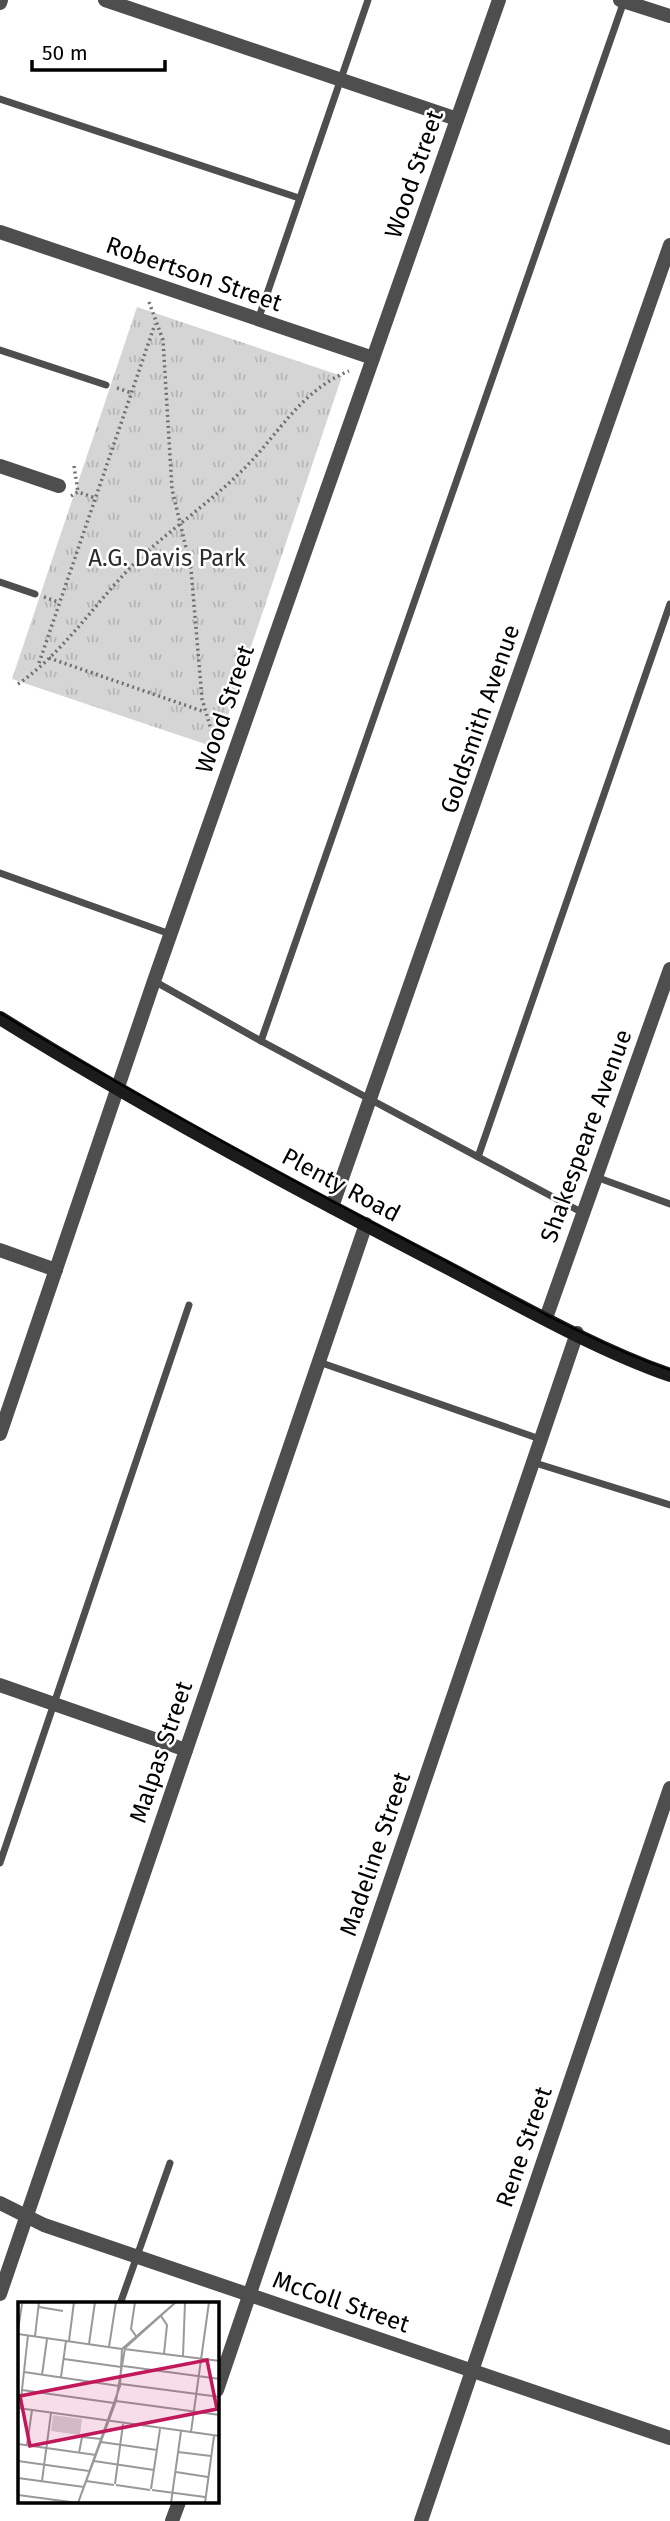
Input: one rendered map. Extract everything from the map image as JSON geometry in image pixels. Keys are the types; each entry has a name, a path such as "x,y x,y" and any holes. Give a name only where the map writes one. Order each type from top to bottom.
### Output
{"main road":[{"name":"Plenty Road","path":"0,1018 117,1090 332,1208 577,1334 670,1375"}],"street":[{"path":"105,0 457,119"},
{"name":"Wood Street","path":"0,1434 170,934 499,0"},
{"path":"622,1 670,16"},
{"name":"Robertson Street","path":"0,232 373,358"},
{"name":"Goldsmith Avenue","path":"332,1208 670,245"},
{"path":"0,466 59,486"},
{"name":"Shakespeare Avenue","path":"546,1318 670,969"},
{"name":"Malpas Street","path":"0,2294 366,1224"},
{"path":"0,1250 56,1270"},
{"name":"Madeline Street","path":"219,2384 577,1334"},
{"path":"0,1685 186,1750"},
{"name":"Rene Street","path":"421,2521 670,1788"},
{"name":"McColl Street","path":"0,2203 44,2225 670,2438"},
{"path":"172,2521 178,2504"}],"lane":[{"path":"258,320 368,0"},
{"path":"261,1041 622,1"},
{"path":"0,99 299,198"},
{"path":"0,350 106,384"},
{"path":"0,582 35,594"},
{"path":"478,1157 670,604"},
{"path":"0,873 170,934"},
{"path":"154,981 583,1213"},
{"path":"596,1177 670,1204"},
{"path":"0,1863 189,1305"},
{"path":"319,1362 540,1439"},
{"path":"532,1462 670,1506"},
{"path":"121,2302 170,2162"}],"path":[{"path":"149,302 163,340 166,359 172,489 191,569 197,652 205,712 216,746"},
{"path":"18,684 33,673 38,665 155,324"},
{"path":"38,665 49,658 140,558 215,497 256,456 308,396 330,379 349,371"},
{"path":"74,466 78,492 95,498"},
{"path":"49,658 205,712"}],"green space":[{"name":"A.G. Davis Park","path":"137,307 342,376 217,748 12,679"}],"tram line":[{"path":"0,1013 161,1108 325,1198 581,1332 670,1370"}]}
